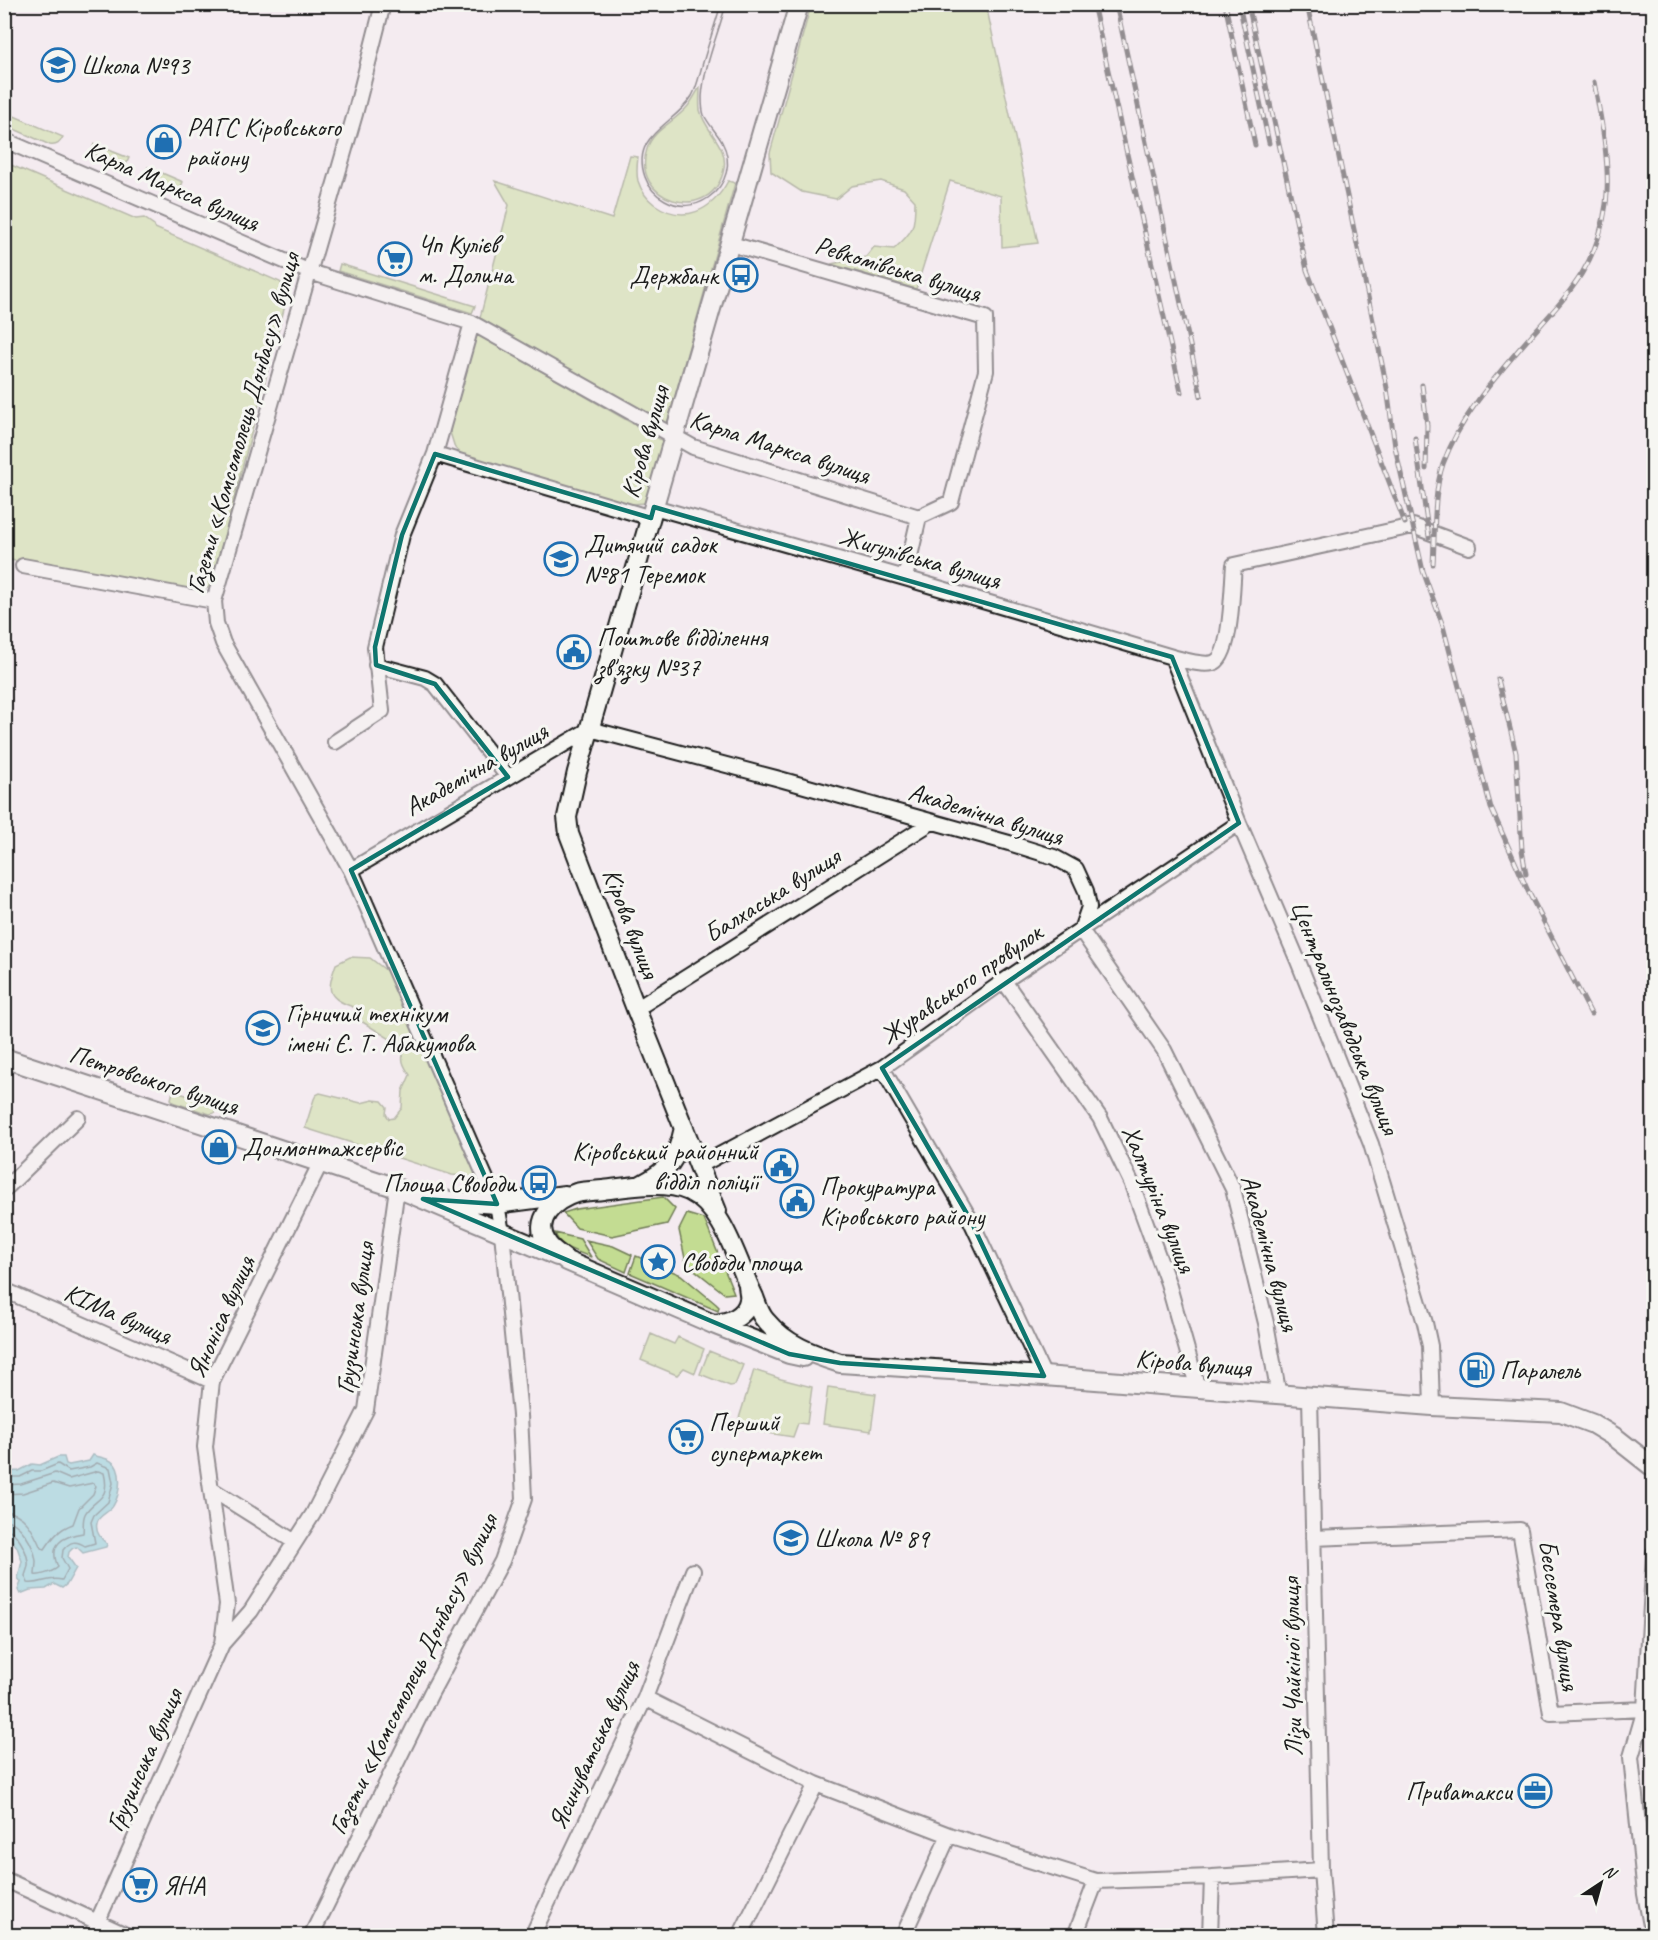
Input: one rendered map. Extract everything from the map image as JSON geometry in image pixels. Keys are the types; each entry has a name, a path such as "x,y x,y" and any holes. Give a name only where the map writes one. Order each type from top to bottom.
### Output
{"main road":[{"name":"Кірова вулиця","path":"799,4 577,772 567,826 636,1009 747,1285 764,1320 795,1346 816,1356 840,1363"},
{"name":"Петровського вулиця","path":"4,1058 321,1162 423,1198"},
{"name":"Кірова вулиця","path":"641,1185 659,1175 669,1165 679,1149 684,1128"},
{"name":"Кірова вулиця","path":"722,1223 703,1200 687,1190 667,1186 641,1185 575,1194 550,1208 544,1215 542,1233 548,1245 567,1261 789,1354 840,1363 1044,1376 1279,1396 1562,1412 1593,1424 1616,1437 1653,1468"},
{"path":"423,1198 497,1204 575,1194"},
{"path":"423,1198 567,1261"},
{"path":"713,1324 724,1323 743,1313 749,1301 747,1285"}],"street":[{"name":"Газети «Комсомолець Донбасу» вулиця","path":"312,1935 431,1693 502,1561 524,1499 520,1415 502,1233 497,1204 351,870 223,643 216,624 214,601 355,114 383,4"},
{"name":"Карла Маркса вулиця","path":"4,140 310,272 472,323 693,447 919,517"},
{"name":"Ревкомівська вулиця","path":"731,244 985,318 986,371 951,502 919,517"},
{"path":"335,742 382,711 375,647 402,535 435,454 472,323"},
{"name":"Жигулівська вулиця","path":"435,454 904,578 1172,657 1203,663 1215,663 1220,658 1227,642 1234,565 1413,526 1468,547"},
{"path":"904,578 919,517"},
{"path":"23,566 214,601"},
{"name":"Центральнозаводська вулиця","path":"1172,657 1371,1144 1425,1323 1430,1346 1432,1406"},
{"path":"376,665 425,678 435,684 508,777"},
{"name":"Академічна вулиця","path":"351,870 590,729 1019,846 1054,857 1076,869 1086,891 1089,907 1081,930 1164,1050 1233,1189 1266,1323 1279,1396"},
{"name":"Балхаська вулиця","path":"636,1009 932,822"},
{"name":"Журавського провулок","path":"699,1166 882,1068 1004,981 1239,823"},
{"name":"Халтуріна вулиця","path":"1004,981 1100,1118 1131,1182 1168,1283 1198,1389"},
{"path":"882,1068 970,1219 1044,1376"},
{"path":"4,1190 78,1118"},
{"name":"Яноніса вулиця","path":"222,1644 227,1604 205,1447 212,1381 321,1162"},
{"name":"Грузинська вулиця","path":"91,1935 222,1644 249,1613 296,1542 313,1514 366,1410 397,1188"},
{"name":"КІМа вулиця","path":"4,1290 212,1381"},
{"name":"Лізи Чайкіної вулиця","path":"1310,1397 1321,1870 1326,1935"},
{"path":"211,1489 296,1542"},
{"name":"Грузинська вулиця","path":"249,1613 313,1514"},
{"name":"Бессемера вулиця","path":"1313,1538 1520,1530 1551,1713 1645,1709"},
{"path":"1653,1553 1645,1709 1631,1757 1645,1894 1653,1935"},
{"name":"Ясинуватська вулиця","path":"532,1935 645,1698 693,1571"},
{"path":"227,1604 249,1613"},
{"path":"645,1698 816,1784 949,1835 1096,1881 1321,1870"},
{"path":"740,1935 816,1784"},
{"path":"903,1935 949,1835"},
{"path":"1210,1935 1212,1877"},
{"path":"4,1879 128,1935"},
{"path":"1075,1935 1096,1881"}],"highlighted area":[{"path":"435,454 651,518 654,507 1172,657 1239,823 882,1068 970,1219 1044,1376 840,1363 789,1354 423,1199 497,1204 351,870 508,777 435,684 376,665 375,647 402,535"}],"green space":[{"path":"811,5 986,5 1038,243 1002,247 1001,196 950,181 916,289 831,264 866,257 874,247 894,249 906,238 912,228 915,201 904,189 881,181 852,186 836,199 802,192 771,172 770,153"},
{"path":"700,87 700,110 707,126 721,147 725,163 723,173 715,189 702,198 688,202 673,200 660,193 650,182 645,167 647,149 654,136 683,112"},
{"path":"5,112 63,137 58,144 50,145 5,125"},
{"path":"94,144 129,158 125,167 91,153"},
{"path":"630,156 638,157 638,181 646,196 654,204 676,213 696,212 714,200 728,181 735,183 666,428 480,318 509,205 495,181 612,219"},
{"path":"4,162 136,219 144,218 155,228 280,282 287,290 287,298 211,586 194,593 5,559"},
{"path":"148,167 183,182 179,191 144,176"},
{"path":"340,264 475,306 472,313 338,271"},
{"path":"475,333 663,441 646,503 630,504 466,458 455,448 449,429"},
{"path":"350,957 370,958 388,972 484,1178 452,1175 305,1128 314,1099 320,1093 361,1103 373,1100 382,1101 387,1107 386,1114 389,1119 394,1118 402,1108 403,1091 410,1075 403,1062 405,1048 356,1018 356,1008 339,1001 331,993 331,981 336,964"},
{"path":"173,1091 218,1105 214,1113 210,1114 175,1103 171,1099"},
{"path":"663,1197 675,1209 667,1224 612,1236 577,1228 563,1213 576,1209"},
{"path":"687,1214 704,1219 734,1293 725,1294 686,1263 679,1230"},
{"path":"555,1233 580,1239 591,1257 565,1246"},
{"path":"586,1240 613,1246 632,1255 626,1272 598,1259"},
{"path":"636,1256 681,1275 716,1304 719,1307 718,1311 630,1273"},
{"path":"651,1334 674,1344 678,1337 704,1349 695,1373 684,1368 677,1375 641,1360"},
{"path":"709,1351 743,1365 735,1385 730,1386 700,1374"},
{"path":"754,1370 812,1387 807,1424 798,1423 793,1437 736,1428"},
{"path":"828,1387 876,1394 871,1431 823,1424"}],"water":[{"path":"93,1455 107,1459 115,1465 120,1482 115,1501 97,1523 98,1532 107,1544 106,1547 83,1553 77,1547 73,1548 68,1557 76,1568 67,1584 62,1588 54,1584 46,1589 30,1590 20,1594 18,1590 21,1582 18,1578 22,1561 17,1547 5,1531 5,1472 19,1471 32,1464 40,1465 58,1457 64,1457 66,1464 69,1465 89,1461"}],"tram line":[{"path":"721,4 692,96 656,131 644,150 642,162 648,185 658,196 670,203 692,205 703,201 720,187 726,173 725,150 702,109 703,85 708,62 726,4"}],"railway":[{"path":"1093,4 1181,392"},
{"path":"1116,4 1201,396"},
{"path":"1225,4 1255,145"},
{"path":"1239,4 1269,143"},
{"path":"1248,4 1307,270 1405,523"},
{"path":"1307,4 1387,388 1395,447 1423,571 1443,626 1491,808 1528,891 1591,1014"},
{"path":"1433,564 1436,500 1440,475 1458,432 1487,388 1576,283 1595,248 1606,204 1607,174 1600,111 1594,82"},
{"path":"1422,385 1427,425 1426,469"},
{"path":"1415,438 1429,537"},
{"path":"1498,679 1516,753 1522,850 1526,874"}],"place":[{"name":"Школа №93","path":"58,65"},
{"name":"РАГС Кіровського району","path":"164,142"},
{"name":"Чп Кулієв м. Долина","path":"395,259"},
{"name":"Держбанк","path":"741,275"},
{"name":"Дитячий садок №81 Теремок","path":"561,559"},
{"name":"Поштове відділення зв'язку №37","path":"574,652"},
{"name":"Гірничий технікум імені Є. Т. Абакумова","path":"263,1028"},
{"name":"Донмонтажсервіс","path":"219,1147"},
{"name":"Кіровський районний відділ поліції","path":"781,1166"},
{"name":"Площа Свободи","path":"539,1183"},
{"name":"Прокуратура Кіровського району","path":"797,1201"},
{"name":"Свободи площа","path":"658,1262"},
{"name":"Паралель","path":"1477,1370"},
{"name":"Перший супермаркет","path":"686,1437"},
{"name":"Школа № 89","path":"791,1538"},
{"name":"Приватакси","path":"1535,1791"},
{"name":"ЯНА","path":"140,1885"}]}
